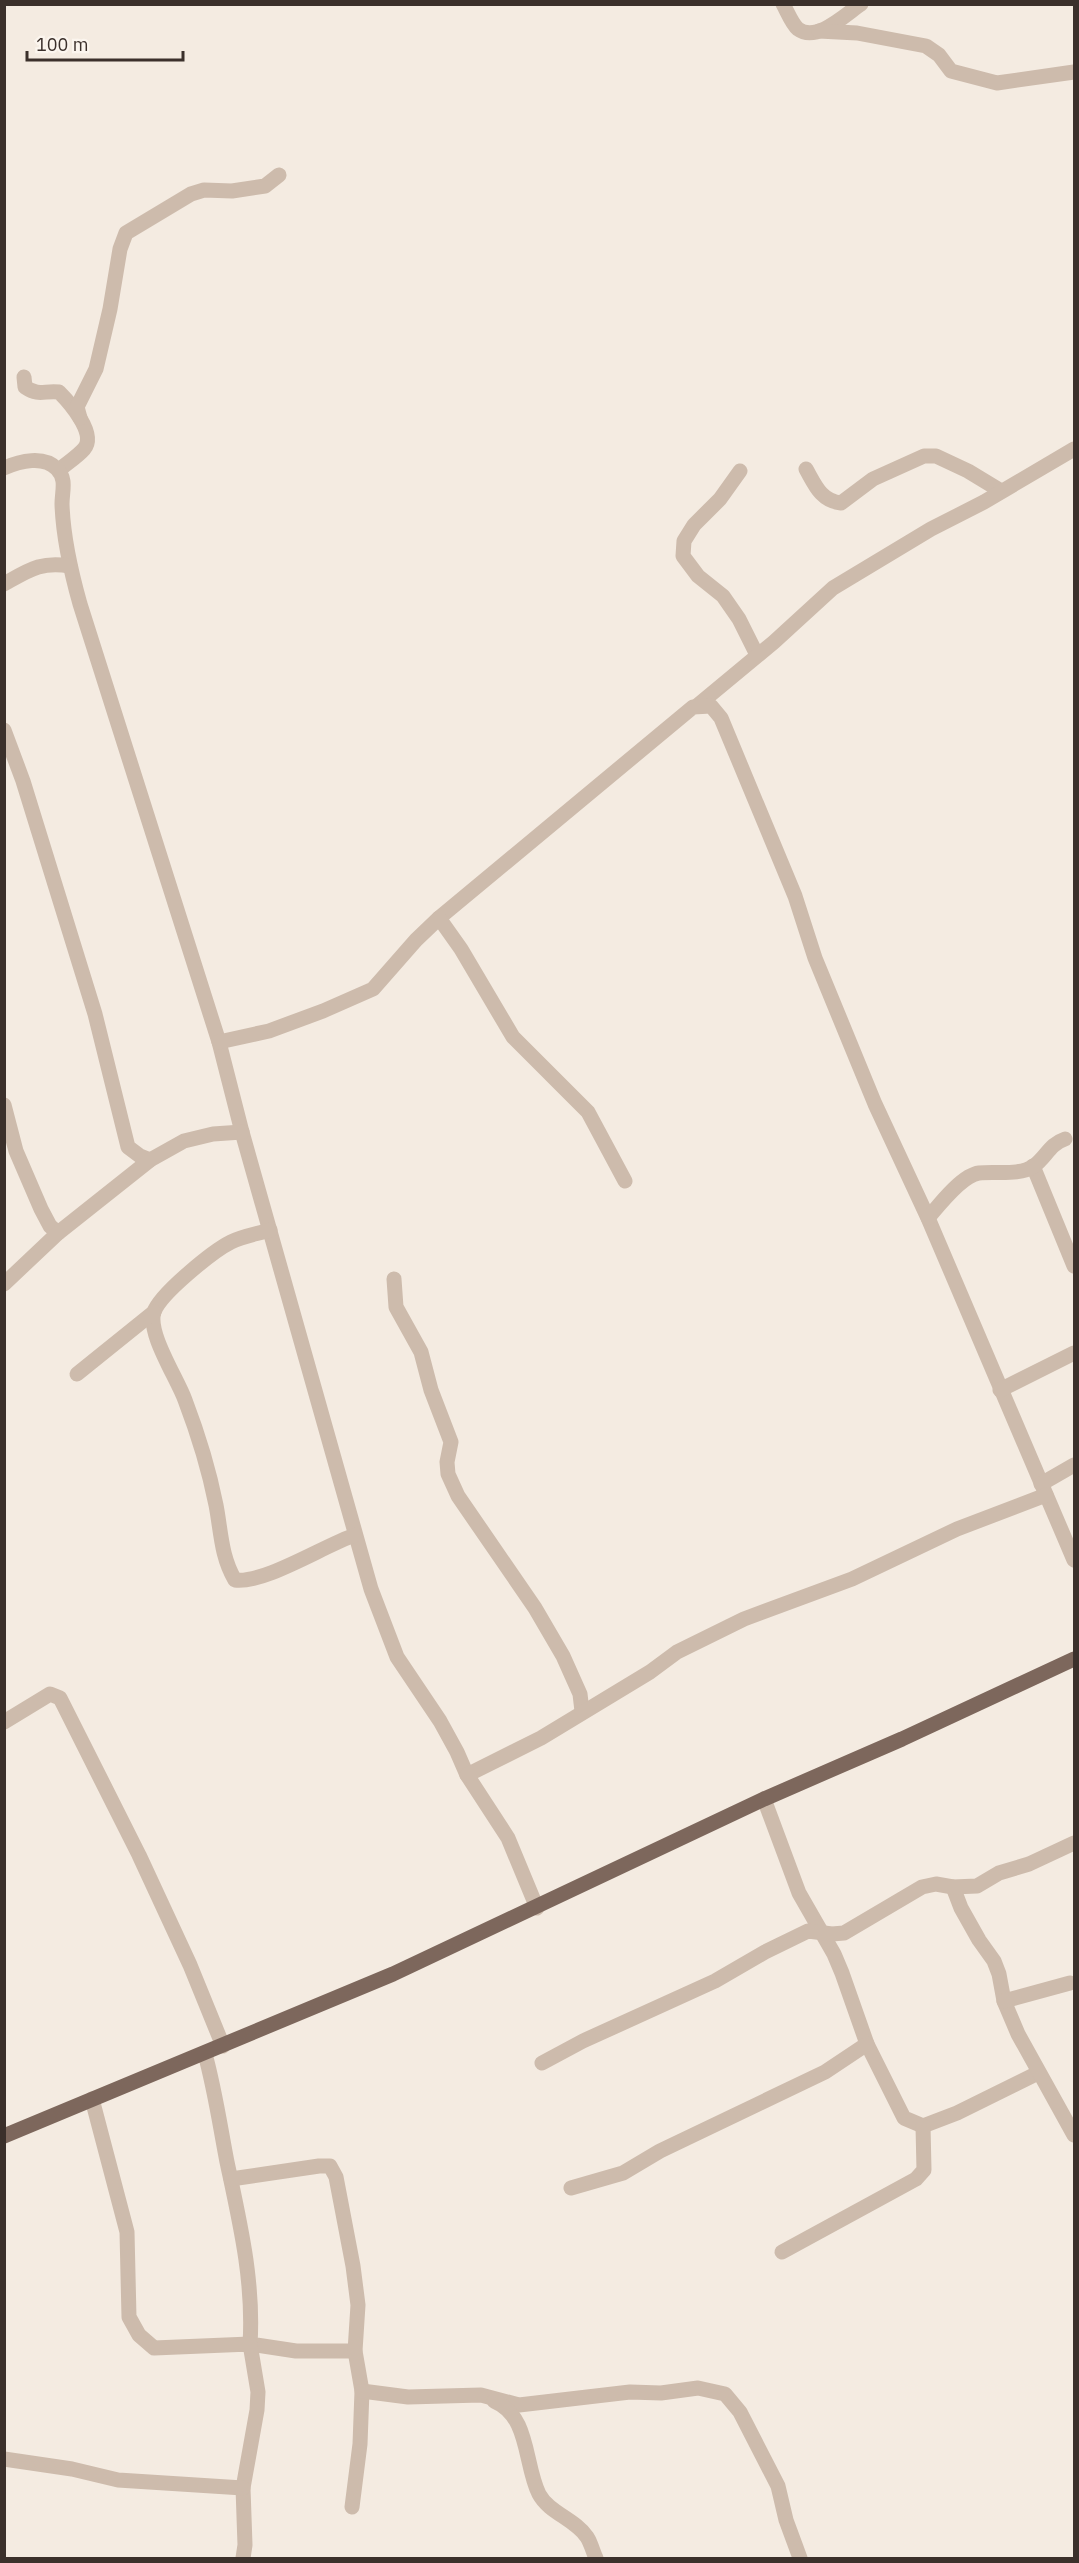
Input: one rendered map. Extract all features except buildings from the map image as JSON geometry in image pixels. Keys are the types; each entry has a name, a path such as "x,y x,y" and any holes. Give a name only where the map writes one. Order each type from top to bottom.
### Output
{"main road":[{"path":"4,2136 393,1974 764,1799 902,1739 1074,1659"}],"street":[{"path":"783,4 797,28 808,33 856,33 926,46 939,56 951,71 997,83 1074,72"},
{"path":"819,32 861,4"},
{"path":"59,470 85,448 88,442 77,407 96,369 110,309 120,249 126,233 191,194 204,190 232,191 265,186 279,175"},
{"path":"24,377 25,387 31,391 40,394 51,391 59,392 80,418"},
{"path":"219,1042 269,1031 323,1011 373,988 439,918 698,705 833,588 931,529 1074,449"},
{"path":"806,469 819,492 830,502 841,503 873,479 924,456 936,456 1002,491"},
{"path":"4,468 27,461 49,463 59,470 64,481 62,504 69,566 88,633 219,1042 242,1132 355,1534 384,1626 397,1657 440,1721 458,1752 467,1775 508,1838 537,1908"},
{"path":"740,471 720,500 694,525 684,541 683,556 698,576 723,596 739,619 757,655"},
{"path":"4,584 36,566 51,562 69,566"},
{"path":"698,705 711,706 721,718 795,896 815,957 875,1104 928,1218 1074,1560"},
{"path":"4,730 23,781 95,1014 128,1147 150,1160"},
{"path":"439,918 513,1037 588,1112 625,1181"},
{"path":"4,1105 10,1155 50,1226 58,1233"},
{"path":"4,1284 58,1233 150,1160 184,1141 213,1134 242,1132"},
{"path":"928,1218 958,1185 977,1173 1011,1172 1033,1166 1055,1142 1065,1139"},
{"path":"1033,1166 1074,1266"},
{"path":"77,1374 154,1312 163,1299 213,1252 233,1241 270,1230"},
{"path":"394,1279 396,1307 421,1352 431,1390 451,1442 447,1462 448,1474 458,1496 535,1608 557,1646 580,1694 582,1711"},
{"path":"154,1312 157,1344 168,1361 189,1411 216,1505 226,1563 235,1580 245,1581 284,1567 355,1534"},
{"path":"1000,1390 1074,1353"},
{"path":"467,1775 541,1738 582,1711 650,1672 677,1652 744,1619 833,1587 1043,1489 1074,1465"},
{"path":"4,1722 50,1694 60,1698 139,1855 190,1965 223,2046"},
{"path":"764,1799 799,1893 842,1973 867,2044 904,2118 923,2126 957,2113 1038,2073"},
{"path":"542,2063 604,2031 715,1981 765,1952 808,1931 844,1933 922,1887 936,1884 953,1887 977,1886 999,1873 1029,1864 1074,1843"},
{"path":"953,1887 965,1916 994,1961 1004,2001 1038,2073 1074,2135"},
{"path":"1004,2001 1070,1983"},
{"path":"571,2188 623,2173 660,2151 825,2072 867,2044"},
{"path":"205,2054 215,2090 246,2253 250,2344 258,2392 258,2410 243,2488 245,2545 243,2559"},
{"path":"92,2099 127,2232 129,2317 138,2335 154,2348 250,2344 296,2351 355,2351"},
{"path":"783,2253 916,2179 924,2170 923,2126"},
{"path":"231,2179 330,2166 336,2177 358,2305 355,2351 362,2391 360,2453 352,2507"},
{"path":"362,2391 408,2397 481,2395 519,2405 630,2392 661,2393 698,2388 725,2394 740,2412 778,2486 800,2559"},
{"path":"481,2395 500,2403 513,2417 522,2432 533,2479 541,2496 587,2537 596,2559"},
{"path":"4,2459 72,2469 118,2480 243,2488"}]}
